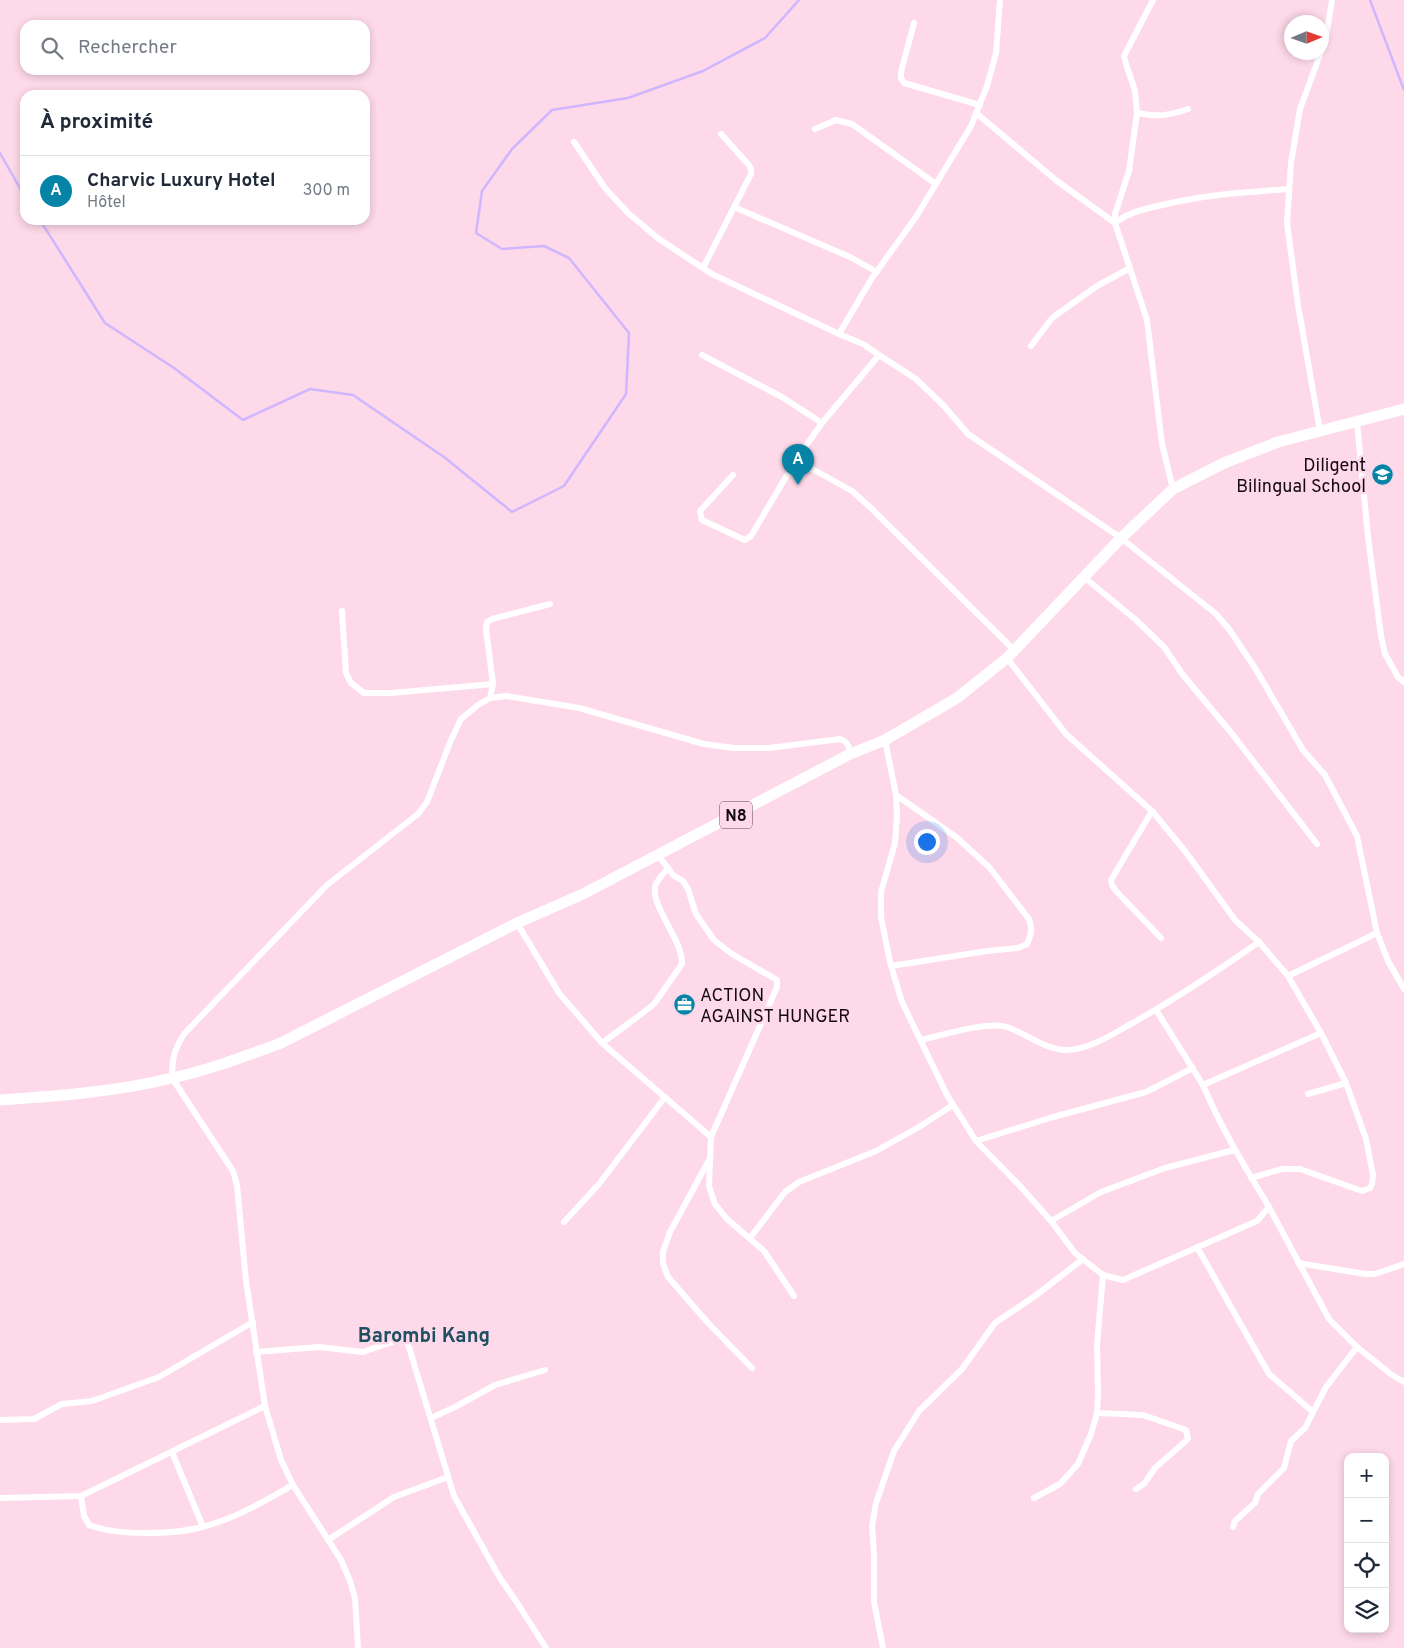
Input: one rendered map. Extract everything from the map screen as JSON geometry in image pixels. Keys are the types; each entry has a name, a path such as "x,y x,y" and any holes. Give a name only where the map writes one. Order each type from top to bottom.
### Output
{"highway":[{"name":"N8","path":"0,1100 91,1093 172,1078 246,1056 281,1043 517,923 583,894 850,754 885,740 956,698 1011,654 1121,538 1173,490 1224,463 1278,442 1404,409"}],"street":[{"path":"839,334 877,272 916,217 971,126 987,86 996,52 1000,0"},
{"path":"1152,0 1124,56 1135,91 1137,113 1128,171 1116,208 1115,223 1148,320 1162,444 1173,490"},
{"path":"1329,19 1332,0"},
{"path":"914,23 901,72 901,78 904,83 980,105"},
{"path":"1318,60 1300,109 1291,163 1287,223 1298,305 1320,431"},
{"path":"1137,113 1154,116 1173,115 1188,109"},
{"path":"976,113 1057,181 1115,223"},
{"path":"814,129 836,120 852,124 936,184"},
{"path":"703,268 751,174 750,165 721,134"},
{"path":"574,142 605,188 628,213 659,239 712,274 863,344 916,379 944,406 968,434 1121,538 1216,614 1229,629 1255,668 1303,750 1324,775 1357,836 1377,934 1388,961 1404,988"},
{"path":"1115,223 1121,218 1137,211 1183,199 1229,193 1289,189"},
{"path":"734,207 850,257 877,272"},
{"path":"1031,346 1052,318 1080,296 1130,268"},
{"path":"702,355 782,397 822,424"},
{"path":"733,476 700,511 700,514 702,520 745,540 751,536 796,460 822,424 879,355"},
{"path":"1358,422 1368,537 1381,636 1385,654 1398,676 1404,682"},
{"path":"796,460 852,491 871,508 1011,654 1066,734 1152,811 1186,851 1235,920 1259,942 1288,976 1321,1033 1346,1083 1366,1139 1373,1174 1370,1188 1362,1191 1300,1169 1282,1169 1251,1178"},
{"path":"1084,577 1136,620 1164,647 1317,844"},
{"path":"490,698 493,684 486,629 487,622 492,619 550,604"},
{"path":"342,611 346,673 352,683 364,693 391,693 493,684"},
{"path":"358,1648 355,1598 350,1581 341,1560 293,1485 281,1460 265,1406 246,1281 237,1185 233,1171 172,1078 175,1049 184,1034 327,885 418,814 427,802 461,719 478,704 490,698 507,696 579,708 704,744 734,748 769,748 840,738 846,741 850,754"},
{"path":"885,740 896,795 897,816 895,843 881,892 881,917 892,966 902,1002 947,1095 976,1141 1021,1187 1051,1221 1075,1253 1103,1275 1123,1280 1257,1221 1269,1208"},
{"path":"892,966 1018,948 1027,944 1032,927 1029,919 989,867 956,837 896,795"},
{"path":"1152,811 1111,880 1116,891 1161,938"},
{"path":"658,855 673,875 683,881 688,889 696,914 714,940 732,954 777,980 777,987 711,1137 709,1186 715,1204 726,1218 764,1251 794,1296"},
{"path":"602,1042 654,1004 682,964 681,950 655,895 656,884 668,868"},
{"path":"517,923 559,993 602,1042 711,1137"},
{"path":"1288,976 1377,934"},
{"path":"921,1040 991,1025 1007,1027 1042,1045 1064,1050 1087,1046 1156,1010 1212,975 1259,942"},
{"path":"1156,1010 1204,1085 1234,1150 1269,1208 1329,1319 1358,1347 1392,1375 1404,1382"},
{"path":"1204,1085 1321,1033"},
{"path":"976,1141 1053,1117 1146,1092 1193,1068"},
{"path":"1308,1094 1346,1083"},
{"path":"564,1222 599,1184 665,1096"},
{"path":"750,1238 785,1192 799,1182 876,1151 953,1105"},
{"path":"1051,1221 1101,1192 1164,1168 1234,1150"},
{"path":"709,1159 670,1232 663,1252 663,1264 668,1277 709,1324 752,1368"},
{"path":"1197,1247 1269,1374 1313,1412"},
{"path":"883,1648 874,1602 872,1526 876,1503 894,1451 919,1411 962,1369 995,1323 1035,1296 1083,1259"},
{"path":"1298,1263 1365,1274 1375,1274 1404,1264"},
{"path":"1034,1498 1060,1484 1078,1464 1092,1434 1097,1413 1097,1345 1103,1275"},
{"path":"0,1420 34,1419 62,1404 92,1401 158,1377 253,1322"},
{"path":"256,1352 319,1347 363,1352 395,1341 403,1340 408,1344 454,1496 500,1578 546,1648"},
{"path":"1233,1527 1235,1521 1256,1503 1258,1494 1284,1468 1291,1441 1305,1428 1326,1387 1358,1347"},
{"path":"431,1418 495,1385 545,1370"},
{"path":"0,1498 81,1496 265,1406"},
{"path":"1097,1413 1143,1415 1186,1430 1188,1439 1155,1468 1144,1484 1136,1489"},
{"path":"172,1452 204,1527"},
{"path":"328,1540 394,1497 448,1477"},
{"path":"81,1496 84,1516 89,1525 99,1529 129,1533 170,1533 204,1527 240,1514 293,1485"}],"waterway":[{"path":"43,225 105,323 174,368 243,420 310,389 353,395 444,457 512,512 564,486 626,394 629,333 569,258 544,246 502,249 476,233 482,191 512,149 552,110 628,98 703,71 765,38 799,0"},
{"path":"1370,0 1404,90"},
{"path":"0,153 20,188"}],"place":[{"name":"Diligent Bilingual School","path":"1382,475"},
{"name":"Charvic Luxury Hotel","path":"798,485"},
{"name":"ACTION AGAINST HUNGER","path":"684,1005"}],"district":[{"name":"Barombi Kang","path":"424,1335"}]}
